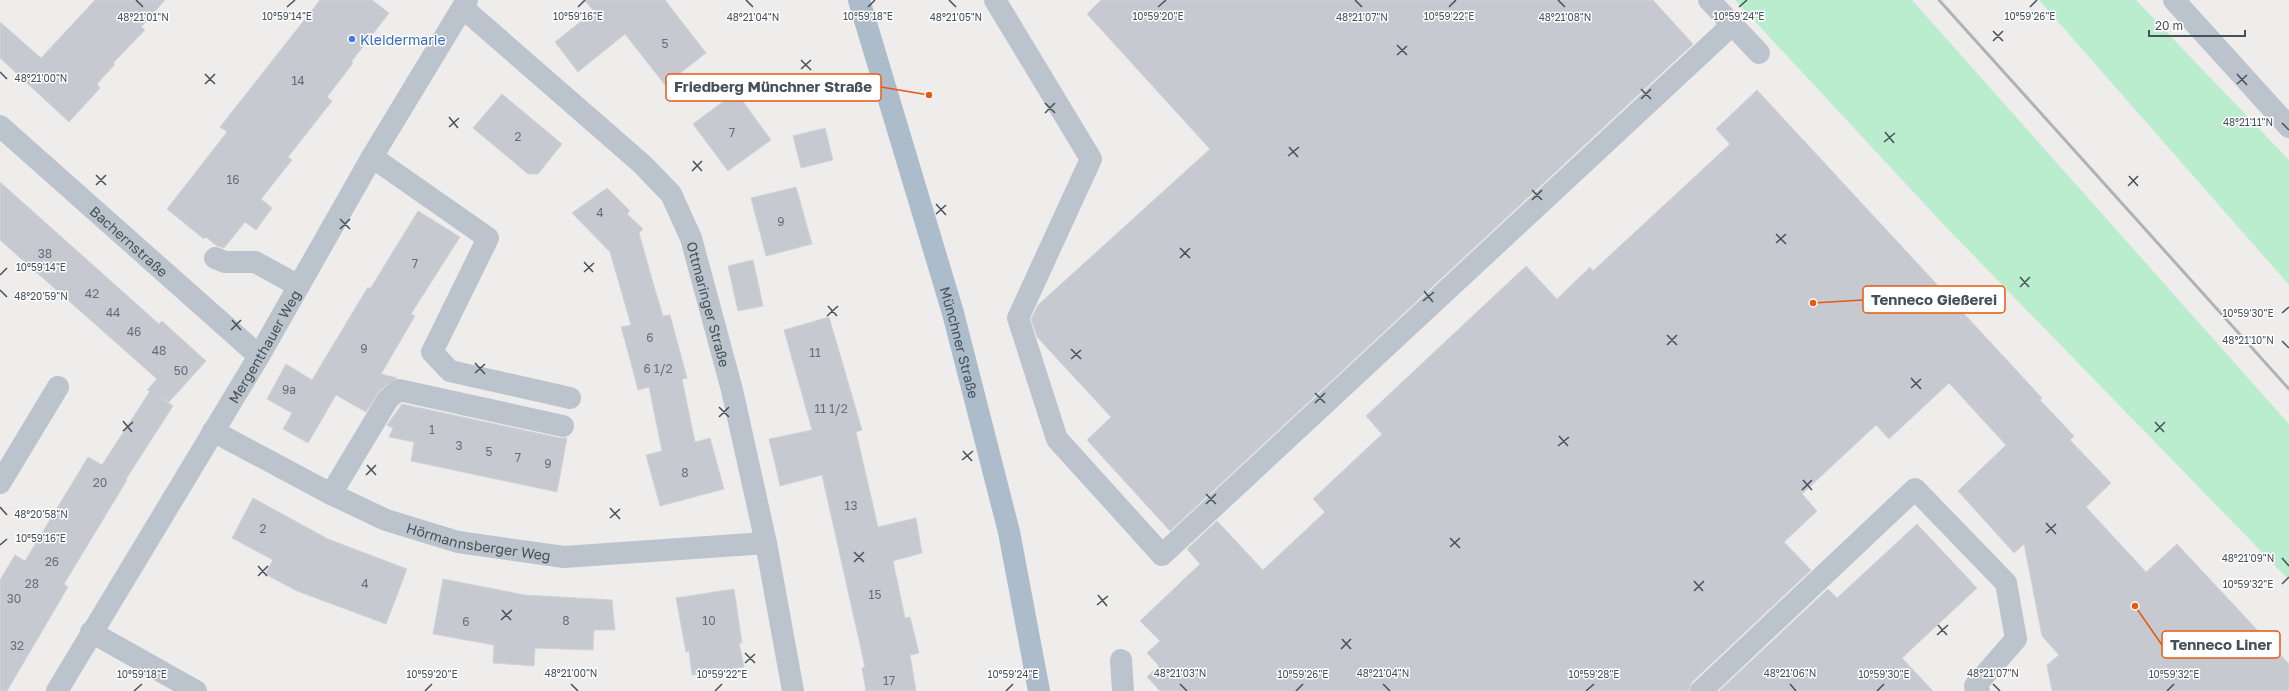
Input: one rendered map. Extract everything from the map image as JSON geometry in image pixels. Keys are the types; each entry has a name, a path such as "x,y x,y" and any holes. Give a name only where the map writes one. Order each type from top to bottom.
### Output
{"main road":[{"name":"Münchner Straße","path":"859,0 955,321 1009,532 1039,691"}],"street":[{"path":"995,0 1091,159 1018,318 1057,439 1162,555 1732,25"},
{"path":"1709,0 1759,53"},
{"path":"2174,0 2289,127"},
{"name":"Mergenthauer Weg","path":"57,691 91,632 259,356 372,157 465,4"},
{"name":"Ottmaringer Straße","path":"465,4 642,164 671,194 692,238 732,390 766,543 793,691"},
{"name":"Bachernstraße","path":"0,126 259,356"},
{"path":"372,157 488,238 432,352 450,371 570,398"},
{"path":"215,258 225,262 255,262 299,286"},
{"path":"0,483 58,387"},
{"path":"331,494 388,398 399,390 563,426"},
{"name":"Hörmannsberger Weg","path":"213,430 331,494 386,520 458,542 564,557 766,543"},
{"path":"1701,691 1915,489 2006,583 2016,639 1974,689"},
{"path":"91,632 196,691"},
{"path":"1121,660 1123,691"}],"green space":[{"path":"1735,0 1912,0 2289,424 2289,580 1943,224"},
{"path":"2039,0 2136,0 2289,160 2289,285"}],"building":[{"path":"95,0 165,0 141,27 145,30 113,63 115,64 97,84 100,88 69,122 0,58 0,22 41,58"},
{"path":"320,0 372,0 389,13 351,62 353,63 327,97 332,101 288,157 292,160 261,199 272,208 256,230 245,222 224,248 217,246 206,237 204,239 167,209 227,132 220,127"},
{"path":"584,0 665,0 706,53 665,85 625,34 578,72 555,42 594,11"},
{"path":"1101,0 1653,0 1693,44 1170,531 1087,440 1111,417 1037,337 1031,319 1038,305 1210,149 1087,14"},
{"path":"1757,90 2042,398 2040,400 2074,436 2070,440 2111,483 2086,507 2146,572 2177,544 2289,664 2289,691 2052,691 2047,665 2059,655 2042,636 2024,544 2014,553 1958,491 2006,445 1949,383 1889,439 1876,425 1802,494 1817,511 1784,542 1811,570 1692,682 1689,691 1160,691 1147,677 1159,666 1147,653 1160,641 1140,621 1200,564 1187,549 1217,521 1263,570 1325,512 1313,499 1382,434 1366,416 1526,266 1557,299 1590,267 1593,271 1730,144 1716,129"},
{"path":"736,92 771,140 728,171 693,124"},
{"path":"502,94 562,144 538,174 528,174 473,128"},
{"path":"825,128 833,160 801,168 793,136"},
{"path":"0,182 159,324 162,321 206,361 169,402 160,397 173,406 126,479 127,480 64,584 68,587 7,691 0,691 0,580 15,555 25,561 88,457 102,465 150,391 147,390 157,379 0,240"},
{"path":"796,187 812,244 766,256 751,198"},
{"path":"607,188 630,211 627,214 643,229 639,233 654,286 663,316 670,315 687,378 682,379 695,442 710,438 724,489 660,506 646,455 662,451 649,387 638,390 621,327 631,325 610,252 572,213"},
{"path":"418,211 460,237 411,314 415,316 381,374 397,378 380,390 366,412 336,395 308,443 283,429 292,413 267,399 286,364 312,380 368,287 370,289"},
{"path":"753,260 763,306 738,311 728,266"},
{"path":"829,317 862,430 856,432 878,527 916,518 922,553 893,561 905,618 910,617 919,653 910,655 916,691 866,691 862,668 865,667 822,475 780,486 769,439 812,430 784,330"},
{"path":"402,404 560,438 567,438 557,492 411,461 414,442 389,437 393,428 387,425"},
{"path":"253,498 328,539 407,569 386,624 297,591 265,574 273,560 232,538"},
{"path":"1917,524 1977,588 1902,658 1933,691 1719,691 1828,589 1837,598"},
{"path":"443,579 525,595 612,600 615,630 594,630 593,650 535,648 534,666 493,663 494,645 433,634"},
{"path":"734,589 742,643 739,643 744,667 692,675 689,651 686,652 676,598"}],"railway":[{"path":"1939,0 2289,389"}],"place":[{"name":"Kleidermarie","path":"352,39"},
{"name":"Friedberg Münchner Straße","path":"929,95"},
{"name":"Tenneco Gießerei","path":"1813,303"},
{"name":"Tenneco Liner","path":"2135,606"}]}
